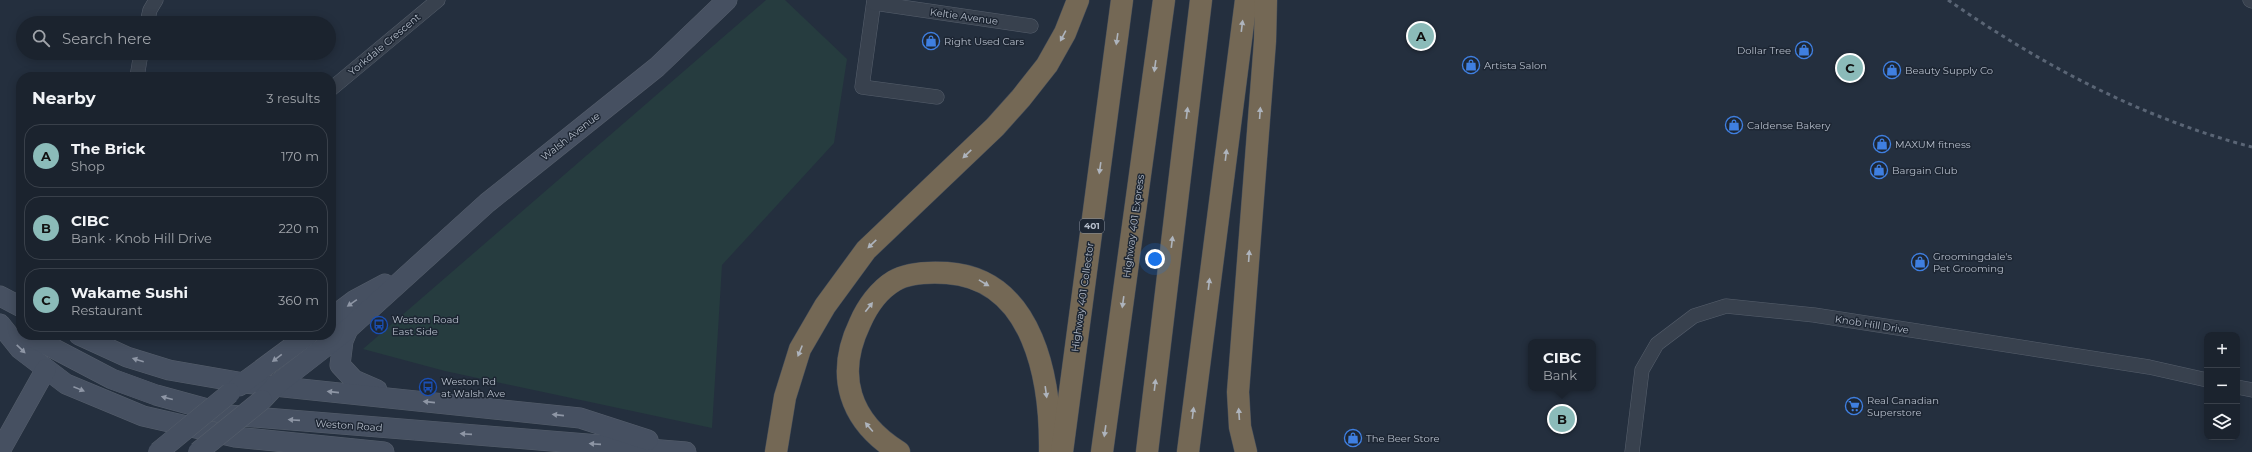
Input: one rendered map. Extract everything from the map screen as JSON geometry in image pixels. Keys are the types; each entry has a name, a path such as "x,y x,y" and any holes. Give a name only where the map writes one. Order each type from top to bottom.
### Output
{"highway":[{"path":"776,452 785,397 800,349 825,306 866,250 995,127 1021,98 1047,65 1065,33 1078,0"},
{"name":"Highway 401 Collector","path":"1062,452 1122,0"},
{"name":"Highway 401 Express","path":"1102,452 1164,0"},
{"path":"1147,452 1201,0"},
{"path":"1188,452 1246,0"},
{"path":"1246,452 1240,427 1238,392 1265,41 1266,0"},
{"path":"899,452 871,429 858,411 848,384 848,362 851,342 866,310 894,281 930,272 953,273 976,278 995,290 1013,306 1029,330 1041,360 1050,427 1050,452"}],"main road":[{"name":"Walsh Avenue","path":"336,338 487,203 657,67 727,0"},
{"name":"Walsh Avenue","path":"336,314 356,300 411,270"},
{"path":"0,296 16,304"},
{"path":"0,320 16,328"},
{"path":"0,324 20,349 66,384 143,416 235,437 384,452"},
{"path":"348,329 343,341 340,365 354,380 400,399"},
{"name":"Weston Road","path":"38,340 112,379 156,395 229,415 681,451"},
{"path":"95,340 127,357 168,370 237,388 276,386 580,418 681,451"},
{"path":"158,452 237,388 301,340"},
{"name":"Walsh Avenue","path":"198,452 262,400 276,386 334,340"},
{"path":"0,451 46,369"}],"street":[{"path":"149,16 150,10 156,0"},
{"name":"Yorkdale Crescent","path":"336,84 438,0"},
{"path":"874,1 862,87 937,97"},
{"name":"Keltie Avenue","path":"874,1 1031,26"},
{"path":"138,72 141,60"},
{"name":"Knob Hill Drive","path":"1632,452 1642,370 1657,344 1694,316 1726,306 1820,316 2149,367 2204,379"},
{"path":"2240,388 2252,390"}],"green space":[{"path":"766,0 785,0 847,59 834,143 722,265 712,428 445,371 363,349"}],"railway":[{"path":"1948,0 1983,24 2056,67 2094,87 2171,121 2252,147"}],"place":[{"name":"The Brick","path":"1421,36"},
{"name":"Right Used Cars","path":"931,41"},
{"name":"Dollar Tree","path":"1804,50"},
{"name":"Artista Salon","path":"1471,65"},
{"name":"Wakame Sushi","path":"1850,68"},
{"name":"Beauty Supply Co","path":"1892,70"},
{"name":"Caldense Bakery","path":"1734,125"},
{"name":"MAXUM fitness","path":"1882,144"},
{"name":"Bargain Club","path":"1879,170"},
{"name":"Groomingdale's Pet Grooming","path":"1920,262"},
{"name":"Weston Road East Side","path":"379,325"},
{"name":"Weston Rd at Walsh Ave","path":"428,387"},
{"name":"Real Canadian Superstore","path":"1854,406"},
{"name":"CIBC","path":"1562,419"},
{"name":"The Beer Store","path":"1353,438"}]}
